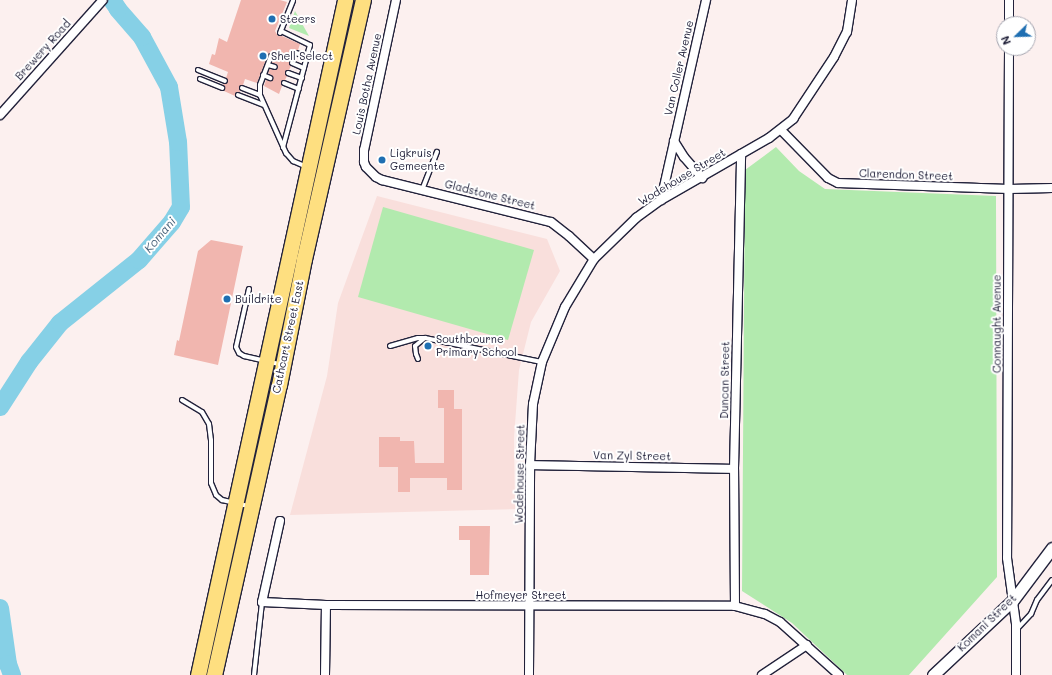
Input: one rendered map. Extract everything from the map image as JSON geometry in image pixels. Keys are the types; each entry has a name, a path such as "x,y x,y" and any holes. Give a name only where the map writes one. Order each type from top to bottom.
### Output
{"highway":[{"name":"Cathcart Street East","path":"214,675 282,365 345,0"},
{"name":"Cathcart Street East","path":"198,675 265,361 315,168 363,0"}],"street":[{"name":"Louis Botha Avenue","path":"370,172 364,162 364,150 396,0"},
{"name":"Van Coller Avenue","path":"661,200 706,0"},
{"name":"Wodehouse Street","path":"529,675 530,465 533,404 542,362 564,307 594,260 636,218 661,200 702,178 781,130 793,119 803,107 834,57 847,32 852,0"},
{"path":"1009,0 1009,16"},
{"name":"Brewery Road","path":"0,115 101,2"},
{"name":"Connaught Avenue","path":"1009,56 1007,558 1017,630 1016,675"},
{"name":"Clarendon Street","path":"781,130 828,178 838,182 1009,190 1052,188"},
{"path":"674,141 687,161 702,178"},
{"name":"Duncan Street","path":"735,606 734,469 741,154"},
{"name":"Gladstone Street","path":"370,172 382,180 551,222 569,236 594,260"},
{"name":"Van Zyl Street","path":"530,465 734,469"},
{"path":"262,602 280,521"},
{"name":"Komani Street","path":"933,675 1013,600 1052,548"},
{"name":"Hofmeyer Street","path":"262,602 326,605 735,606 765,614 792,631 839,675"},
{"path":"326,605 326,675"},
{"path":"762,675 807,645"}],"lane":[{"path":"283,147 310,45 280,32 293,0"},
{"path":"296,53 307,57"},
{"path":"271,56 260,85 260,95 264,106 283,147 293,161 315,168"},
{"path":"292,63 304,68"},
{"path":"268,65 275,67"},
{"path":"198,70 225,81"},
{"path":"288,73 302,78"},
{"path":"264,75 270,78"},
{"path":"200,79 222,88"},
{"path":"284,83 299,89"},
{"path":"242,88 260,95"},
{"path":"238,95 264,106"},
{"path":"422,190 437,152"},
{"path":"249,289 236,347 244,356 282,365"},
{"path":"390,346 418,338 425,338 542,362"},
{"path":"418,359 415,346 425,338"},
{"path":"182,400 202,412 209,424 211,440 210,473 213,490 222,500 251,506"},
{"path":"1017,630 1031,614 1037,600 1052,580"},
{"path":"254,675 262,602"}],"shaded area":[{"name":"Southbourne Primary School","path":"377,196 547,239 560,271 531,322 519,370 514,438 515,509 290,515 327,376 338,303"}],"green space":[{"path":"295,11 309,36 289,28"},
{"path":"776,147 799,171 825,189 996,196 997,577 909,675 847,675 792,623 742,591 745,170"},
{"path":"383,207 534,250 508,340 358,297"}],"building":[{"path":"241,0 280,0 287,2 275,31 278,36 282,36 300,44 298,50 293,51 295,56 294,60 289,61 291,66 289,70 285,71 287,76 285,80 281,81 282,86 279,94 264,86 266,80 271,81 273,79 273,76 268,73 270,69 275,70 278,68 277,64 272,63 274,56 273,53 268,54 257,83 245,79 243,85 239,86 240,92 236,92 235,96 224,91 225,88 223,84 228,82 226,78 228,72 209,64 212,54 215,55 219,38 227,42"},
{"path":"211,240 243,246 218,365 174,355 177,340 179,341 198,251"},
{"path":"438,390 454,390 454,409 462,409 462,490 447,490 447,478 410,478 410,492 398,492 398,467 379,467 379,437 400,437 400,441 414,441 415,463 444,463 444,408 438,408"},
{"path":"459,526 490,526 489,575 470,575 470,540 459,540"}],"waterway":[{"name":"Komani","path":"0,407 29,362 60,323 139,260 172,222 181,207 178,142 169,87 142,37 112,0"},
{"name":"Komani","path":"0,608 8,664 12,675"}],"place":[{"name":"Steers","path":"272,19"},
{"name":"Shell Select","path":"263,56"},
{"name":"Ligkruis Gemeente","path":"382,160"},
{"name":"Buildrite","path":"227,299"},
{"name":"Southbourne Primary School","path":"428,346"}]}
